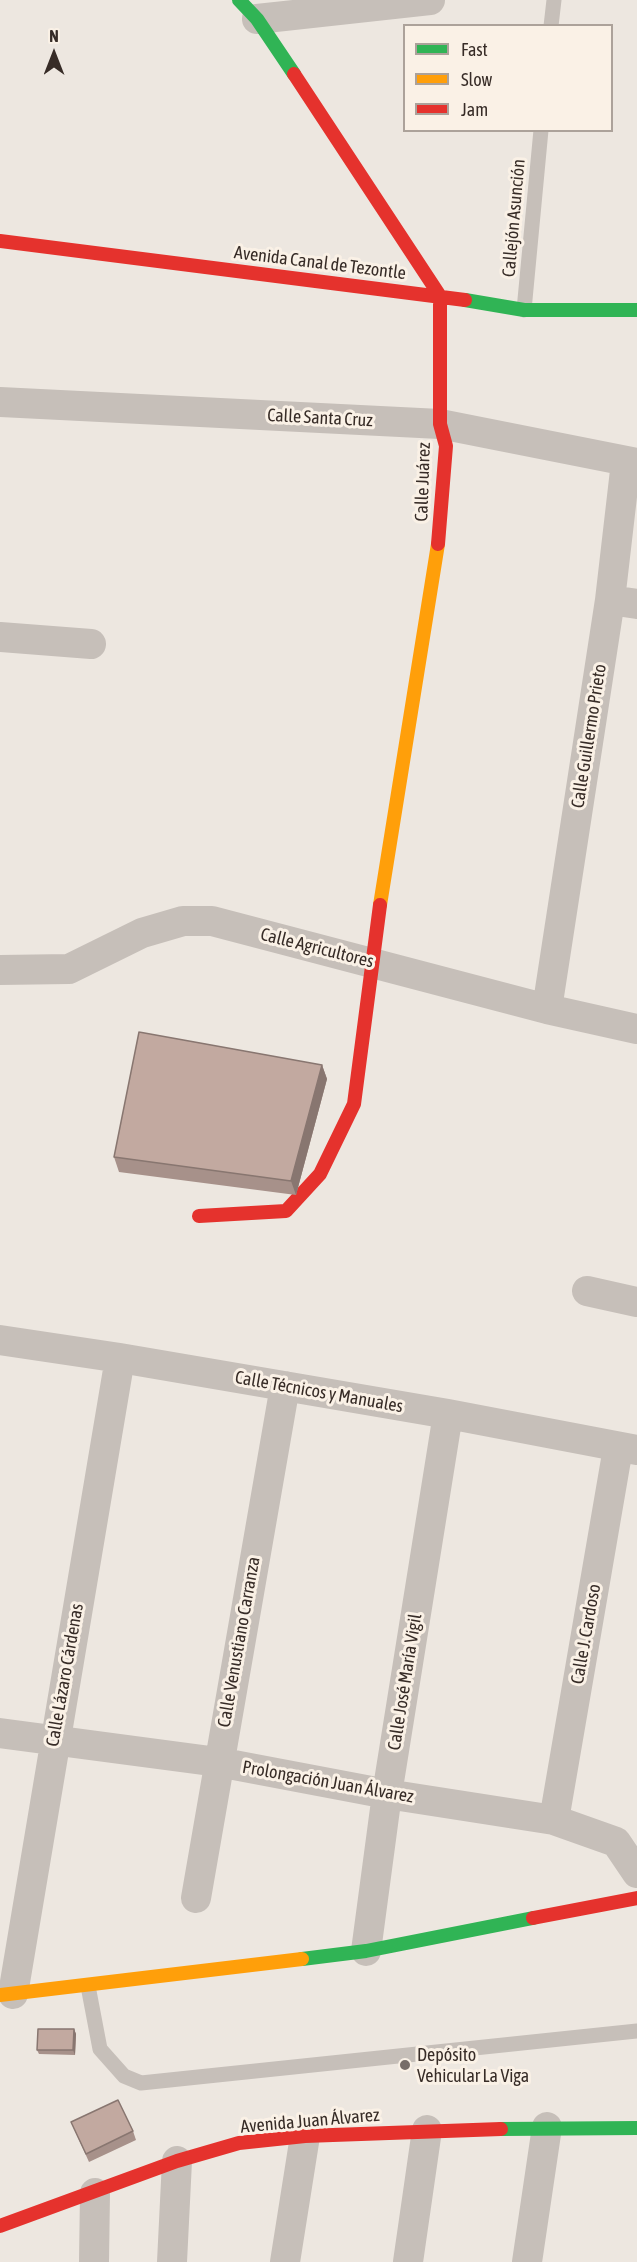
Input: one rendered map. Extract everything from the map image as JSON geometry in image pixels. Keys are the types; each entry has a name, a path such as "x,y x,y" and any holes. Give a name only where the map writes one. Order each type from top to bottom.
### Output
{"street":[{"path":"248,9 430,0"},
{"path":"248,9 440,296"},
{"name":"Avenida Canal de Tezontle","path":"0,241 440,296 524,310 637,310"},
{"name":"Calle Juárez","path":"199,1216 286,1211 320,1174 354,1104 371,962 438,550 446,446 440,424 440,296"},
{"name":"Calle Santa Cruz","path":"0,402 440,424 631,463"},
{"name":"Calle Guillermo Prieto","path":"547,1009 623,602 631,463"},
{"path":"0,637 91,644"},
{"name":"Calle Agricultores","path":"0,970 69,969 142,933 183,921 212,921 547,1009 637,1029"},
{"path":"587,1291 637,1302"},
{"name":"Calle Técnicos y Manuales","path":"0,1341 120,1358 448,1414 627,1449"},
{"name":"Calle Lázaro Cárdenas","path":"6,1994 54,1740 120,1358"},
{"name":"Calle Venustiano Carranza","path":"196,1898 285,1386"},
{"name":"Calle José María Vigil","path":"366,1951 387,1794 448,1414"},
{"name":"Calle J. Cardoso","path":"554,1820 627,1449"},
{"name":"Prolongación Juan Álvarez","path":"0,1733 218,1762 387,1794 554,1820 616,1842 637,1873"},
{"path":"6,1994 366,1951 637,1898"},
{"path":"527,2262 547,2127"},
{"name":"Avenida Juan Álvarez","path":"0,2226 177,2161 239,2143 305,2136 427,2130 547,2127 637,2128"},
{"path":"408,2262 427,2130"},
{"path":"285,2262 305,2136"},
{"path":"172,2262 177,2161"},
{"path":"94,2262 95,2193"}],"lane":[{"path":"551,24 554,0"},
{"name":"Callejón Asunción","path":"524,310 542,132"},
{"path":"88,1986 100,2049 124,2076 141,2083 637,2031"}],"building":[{"path":"139,1032 322,1065 291,1181 114,1157"},
{"path":"38,2029 74,2029 73,2050 37,2050"},
{"path":"118,2100 133,2131 86,2154 71,2122"}],"traffic: fast":[{"path":"239,0 257,19 294,74"},
{"path":"465,300 524,310 637,310"},
{"path":"302,1959 366,1951 533,1918"},
{"path":"501,2129 637,2128"}],"traffic: slow":[{"path":"380,905 438,544"},
{"path":"0,1995 302,1959"}],"traffic: jam":[{"path":"294,74 440,296 440,424 446,446 438,544"},
{"path":"0,241 465,300"},
{"path":"199,1216 286,1211 320,1174 354,1104 380,905"},
{"path":"533,1918 637,1898"},
{"path":"0,2226 177,2161 239,2143 305,2136 501,2129"}],"place":[{"name":"Depósito Vehicular La Viga","path":"405,2065"}]}
